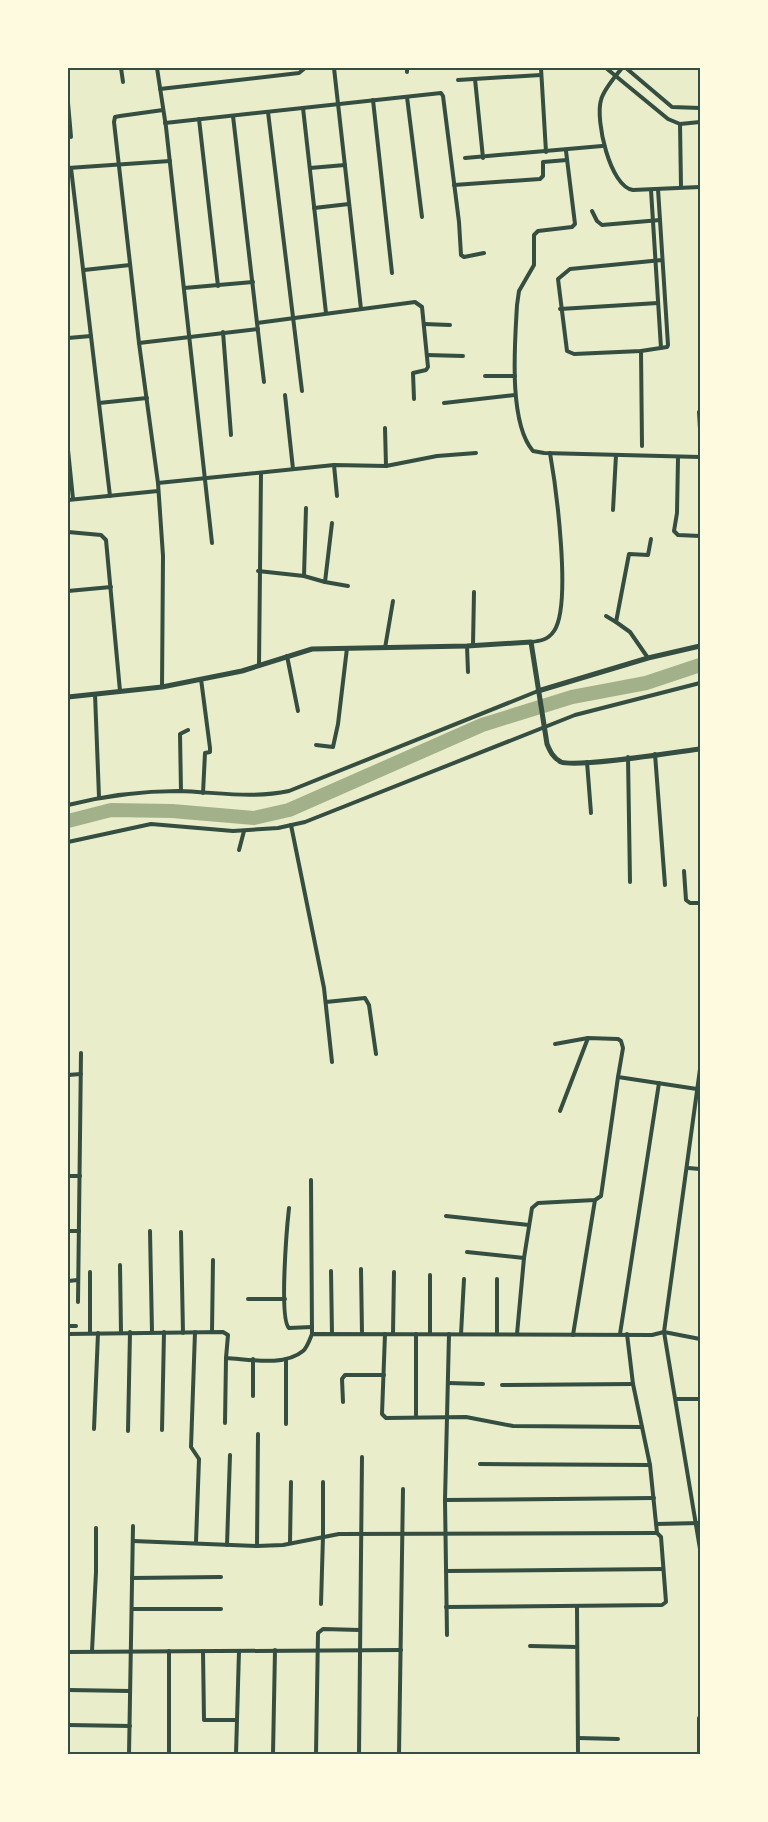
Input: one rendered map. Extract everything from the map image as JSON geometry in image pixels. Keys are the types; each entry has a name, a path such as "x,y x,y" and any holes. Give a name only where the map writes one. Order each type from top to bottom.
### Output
{"street":[{"path":"121,68 122,82"},
{"path":"157,68 170,161 212,543"},
{"path":"160,89 299,73 305,68"},
{"path":"334,68 361,309"},
{"path":"541,68 546,152"},
{"path":"606,68 663,116 680,124 700,122"},
{"path":"700,108 672,106 624,68 616,76 601,99 602,146 625,188 651,190 700,187"},
{"path":"458,80 541,74"},
{"path":"475,79 483,158"},
{"path":"165,123 440,93 443,95 461,255 464,257 484,253"},
{"path":"407,96 422,216"},
{"path":"373,100 392,273"},
{"path":"68,103 71,138"},
{"path":"303,108 326,313"},
{"path":"162,687 163,556 158,483 139,343 115,118 163,110"},
{"path":"268,112 302,391"},
{"path":"233,116 264,382"},
{"path":"199,119 218,286"},
{"path":"680,124 681,187"},
{"path":"465,158 566,151 602,146"},
{"path":"566,151 576,224 538,232 534,235 534,265 519,291 517,305 515,395 530,447 538,453 678,458 700,457"},
{"path":"454,185 540,179 543,176 543,162 567,160"},
{"path":"110,496 84,270 69,168 170,161"},
{"path":"310,168 344,165"},
{"path":"658,189 668,345 641,351 568,353 560,309 558,279 564,272 662,260"},
{"path":"651,190 661,348"},
{"path":"314,208 349,204"},
{"path":"592,211 602,225 660,220"},
{"path":"84,270 130,265"},
{"path":"184,288 252,282"},
{"path":"257,323 418,303 422,307 427,370 414,372 412,375 414,400"},
{"path":"560,309 665,303"},
{"path":"424,324 450,325"},
{"path":"139,343 258,329"},
{"path":"223,332 230,435"},
{"path":"68,338 91,336"},
{"path":"641,351 642,446"},
{"path":"427,355 463,356"},
{"path":"485,376 515,376"},
{"path":"444,403 515,395"},
{"path":"285,396 293,470"},
{"path":"98,403 147,398"},
{"path":"699,412 700,429"},
{"path":"385,428 386,466"},
{"path":"68,450 73,499"},
{"path":"158,483 205,480 334,465 386,466 437,456 476,453"},
{"path":"68,692 68,696 162,687 259,666 312,648 473,646 540,641 550,636 558,624 562,607 561,554 550,453"},
{"path":"613,510 616,455"},
{"path":"678,458 677,513 674,531 678,535 700,536"},
{"path":"334,465 337,496"},
{"path":"259,666 258,571 261,473"},
{"path":"68,500 158,491"},
{"path":"304,576 306,508"},
{"path":"326,582 332,523"},
{"path":"68,532 101,535 106,540 120,691"},
{"path":"616,622 629,554 648,555 650,539"},
{"path":"258,571 304,576 348,586"},
{"path":"68,591 111,587"},
{"path":"473,646 474,592"},
{"path":"385,648 393,601"},
{"path":"606,616 630,632 648,658"},
{"path":"531,642 542,720 550,750 558,760 570,763 587,762 700,749"},
{"path":"467,646 468,672"},
{"path":"68,805 98,797 181,791 259,796 289,791 538,691 648,658 700,646"},
{"path":"316,745 333,747 338,724 347,648"},
{"path":"287,656 298,711"},
{"path":"201,679 210,748 210,752 205,753 203,793"},
{"path":"68,842 150,824 244,831 291,825 352,805 464,757 544,726 609,705 700,683"},
{"path":"95,694 98,797"},
{"path":"181,791 180,734 188,730"},
{"path":"655,754 665,885"},
{"path":"628,757 630,882"},
{"path":"587,762 591,813"},
{"path":"291,825 326,1002 332,1062"},
{"path":"239,850 244,831"},
{"path":"684,871 686,900 690,903 700,903"},
{"path":"326,1002 365,998 369,1005 376,1054"},
{"path":"560,1111 588,1038"},
{"path":"517,1334 524,1258 532,1208 538,1203 595,1200 601,1196 623,1048 621,1041 618,1039 588,1038 555,1044"},
{"path":"78,1302 82,1053"},
{"path":"700,1069 688,1168 664,1332 699,1523 700,1549"},
{"path":"68,1075 81,1074"},
{"path":"618,1077 698,1089"},
{"path":"620,1334 659,1083"},
{"path":"688,1168 700,1168"},
{"path":"68,1176 80,1176"},
{"path":"226,1358 286,1359 303,1351 312,1334 311,1180"},
{"path":"572,1335 595,1200"},
{"path":"289,1208 285,1299 286,1326 293,1329 312,1327"},
{"path":"446,1216 529,1225"},
{"path":"68,1232 79,1231"},
{"path":"150,1231 152,1332"},
{"path":"181,1232 183,1333"},
{"path":"467,1252 524,1258"},
{"path":"212,1332 213,1260"},
{"path":"120,1265 121,1333"},
{"path":"361,1269 362,1334"},
{"path":"331,1271 332,1334"},
{"path":"90,1272 90,1332"},
{"path":"393,1334 394,1272"},
{"path":"430,1275 430,1334"},
{"path":"461,1334 464,1279"},
{"path":"497,1279 497,1334"},
{"path":"68,1281 78,1280"},
{"path":"248,1299 285,1299"},
{"path":"68,1326 76,1326"},
{"path":"68,1334 90,1332 223,1332 228,1336 224,1423"},
{"path":"128,1431 130,1332"},
{"path":"162,1430 164,1332"},
{"path":"195,1332 191,1447 199,1459 196,1542"},
{"path":"312,1334 652,1335 664,1332 700,1339"},
{"path":"94,1429 98,1333"},
{"path":"385,1334 384,1417 448,1418 466,1416 512,1426 640,1427"},
{"path":"416,1334 416,1417"},
{"path":"447,1635 445,1500 449,1334"},
{"path":"446,1607 577,1607 664,1604 666,1602 661,1537 657,1533 650,1465 640,1427 626,1334"},
{"path":"253,1359 253,1396"},
{"path":"286,1359 286,1424"},
{"path":"343,1402 342,1379 345,1375 384,1376"},
{"path":"448,1383 483,1384"},
{"path":"502,1385 633,1384"},
{"path":"676,1399 700,1399"},
{"path":"258,1434 258,1546"},
{"path":"227,1545 230,1455"},
{"path":"359,1754 362,1457"},
{"path":"480,1464 650,1465"},
{"path":"290,1543 291,1482"},
{"path":"320,1604 324,1536 322,1482"},
{"path":"399,1754 404,1534 403,1489"},
{"path":"445,1500 654,1498"},
{"path":"656,1524 699,1523"},
{"path":"129,1754 132,1651 132,1526"},
{"path":"92,1651 96,1528"},
{"path":"133,1541 196,1542 258,1546 290,1543 324,1536 361,1534 657,1533"},
{"path":"446,1571 663,1568"},
{"path":"132,1578 221,1577"},
{"path":"577,1607 578,1754"},
{"path":"132,1609 221,1609"},
{"path":"316,1754 316,1650 318,1633 323,1629 360,1630"},
{"path":"530,1646 577,1647"},
{"path":"236,1754 239,1650"},
{"path":"273,1754 275,1650"},
{"path":"68,1652 401,1650"},
{"path":"169,1651 169,1754"},
{"path":"203,1651 204,1720 237,1720"},
{"path":"68,1690 130,1691"},
{"path":"699,1718 699,1754"},
{"path":"68,1725 130,1726"},
{"path":"578,1738 618,1739"}],"waterway":[{"path":"68,821 111,810 172,811 254,818 289,810 482,725 572,697 646,683 700,665"}]}
